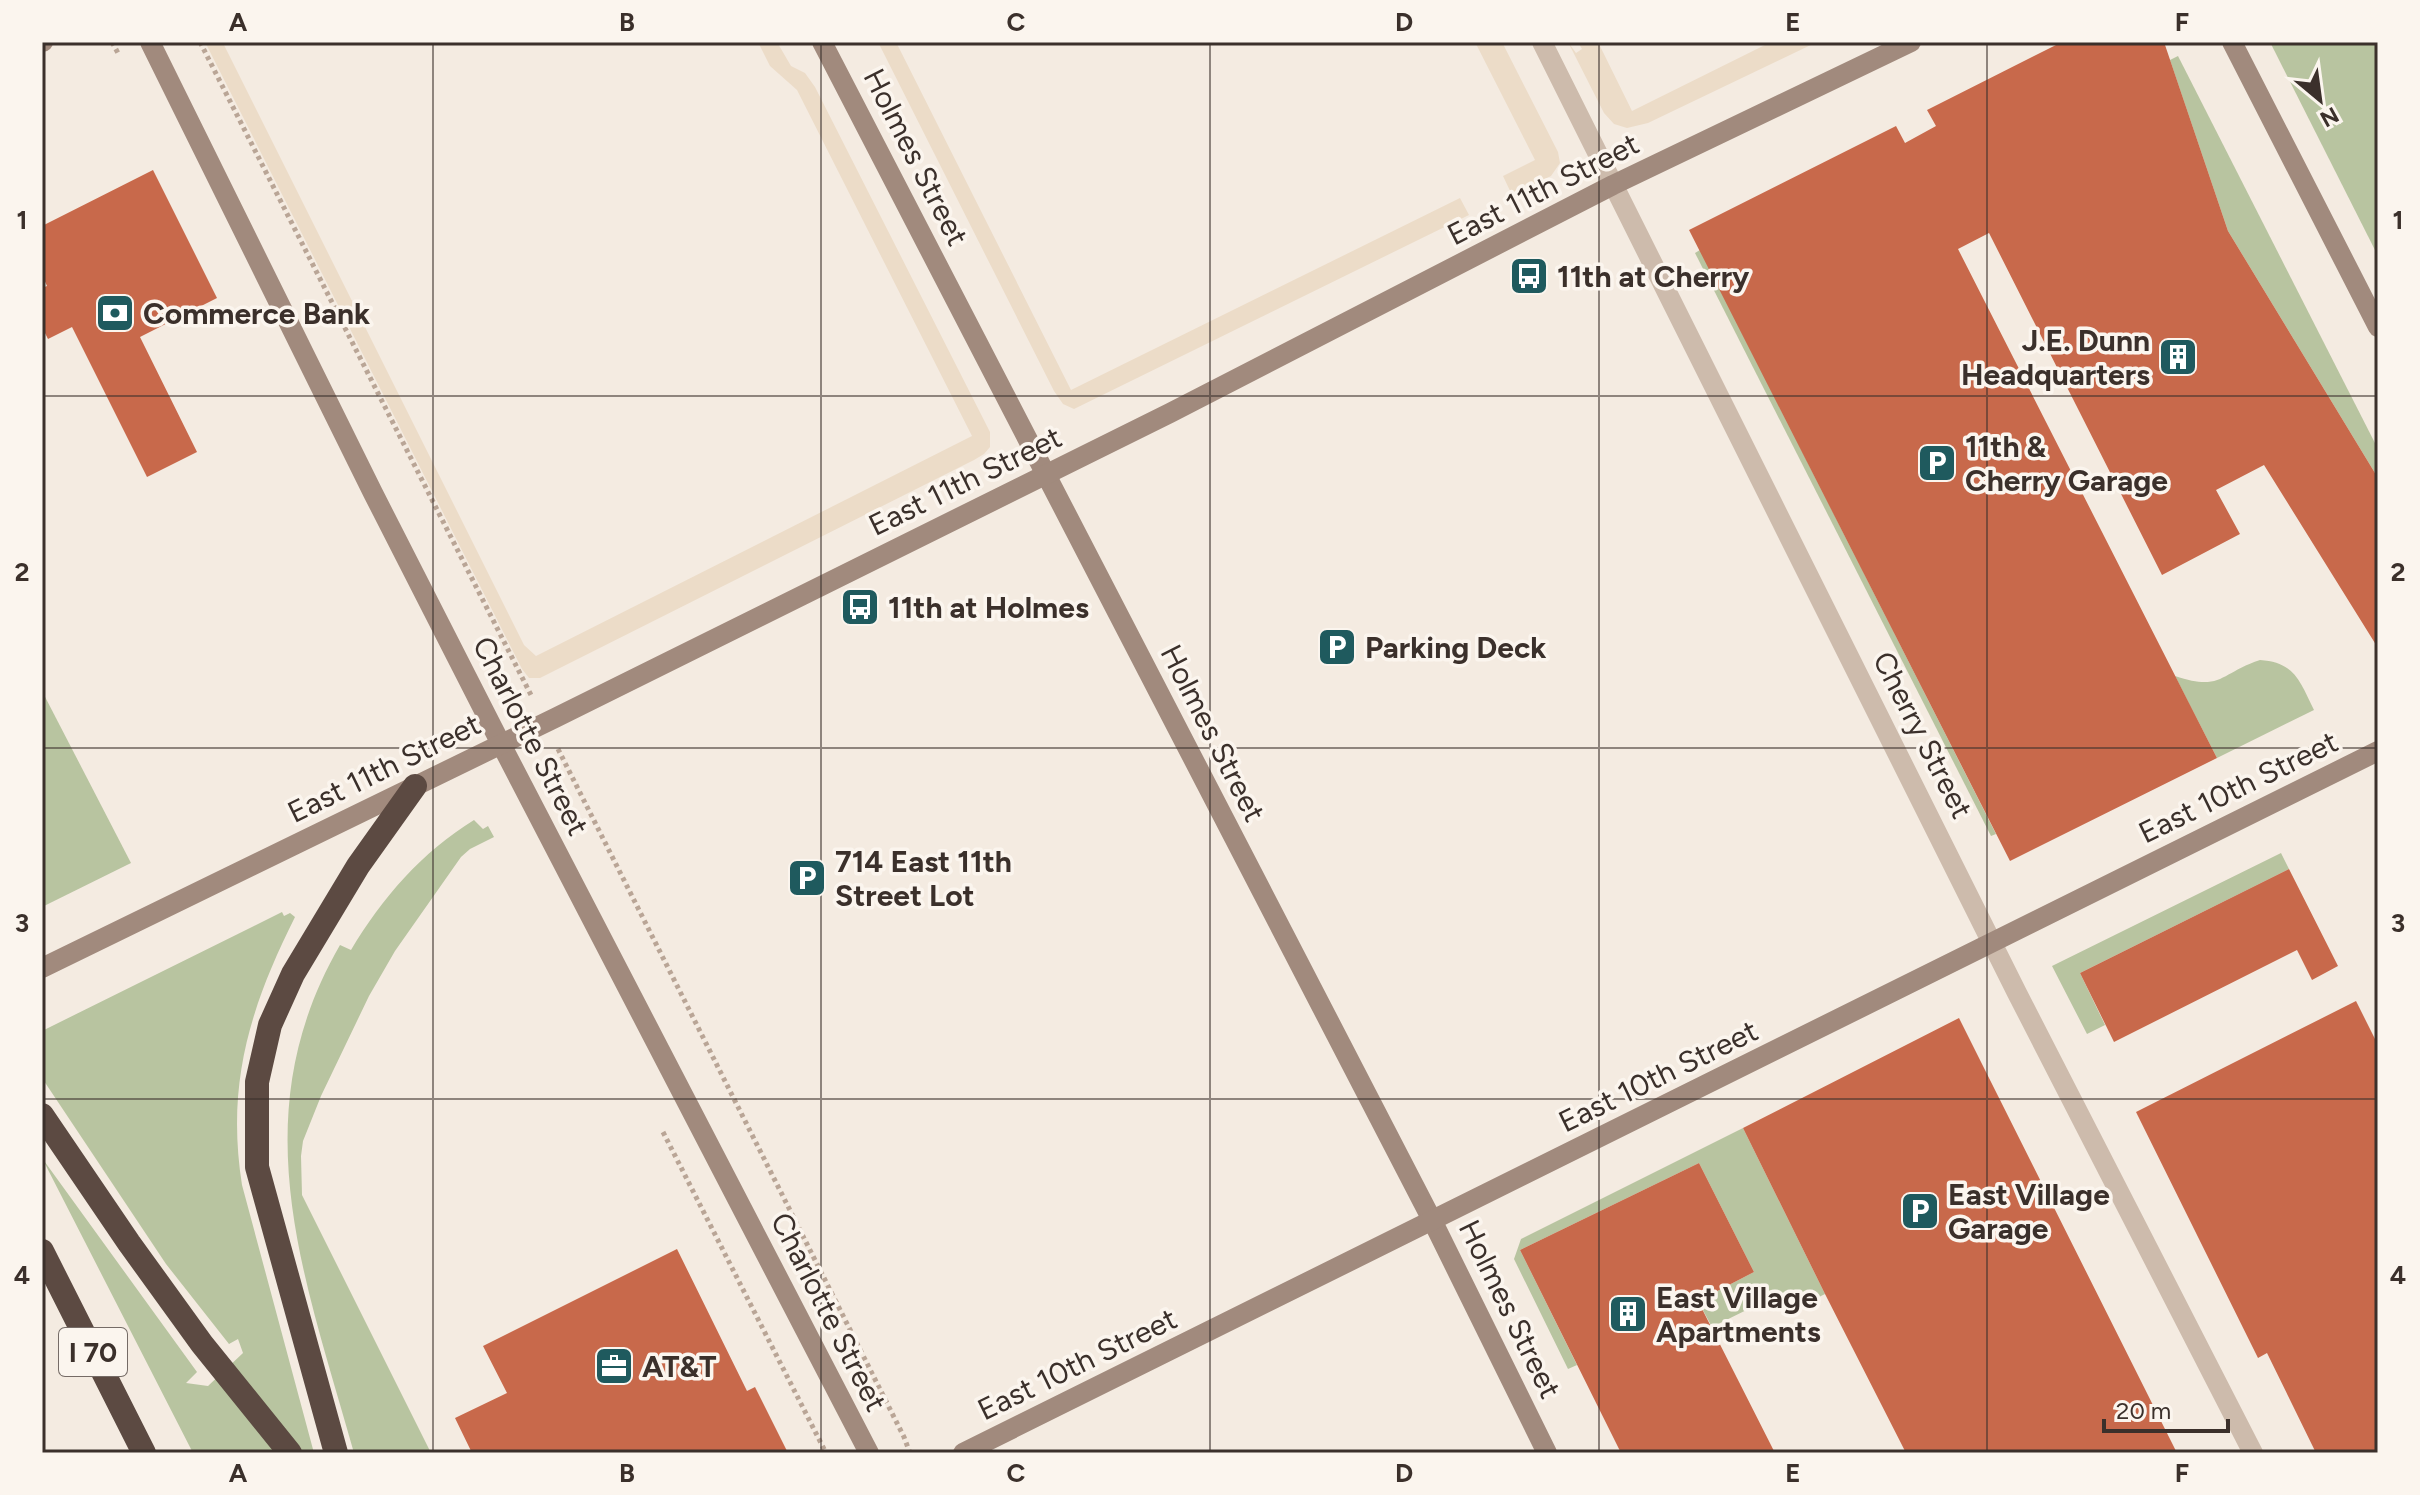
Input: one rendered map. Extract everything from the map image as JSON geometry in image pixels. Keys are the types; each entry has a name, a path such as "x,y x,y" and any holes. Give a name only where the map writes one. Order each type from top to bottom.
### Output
{"highway":[{"path":"336,1453 257,1167 257,1082 270,1025 293,974 358,866 415,786"},
{"path":"47,1124 202,1344 290,1453"},
{"name":"I 70","path":"42,1251 144,1453"}],"main road":[{"name":"Charlotte Street","path":"150,42 501,744 869,1453"},
{"name":"Holmes Street","path":"822,42 1433,1222 1547,1453"},
{"name":"East 11th Street","path":"42,968 1046,475 1613,185 1911,42"},
{"path":"2232,42 2378,327"},
{"name":"East 10th Street","path":"963,1453 2378,751"}],"street":[{"name":"Cherry Street","path":"1542,42 1992,942 2253,1453"}],"green space":[{"path":"2270,42 2378,42 2378,256"},
{"path":"2178,56 2378,449 2378,478 2228,231 2170,60"},
{"path":"1700,250 1996,834 1991,836 1695,253"},
{"path":"2260,660 2289,669 2300,682 2314,710 2217,758 2175,676 2212,681"},
{"path":"42,691 131,863 42,907"},
{"path":"474,820 483,829 488,826 494,837 461,857 395,951 369,996 303,1141 302,1195 431,1453 354,1453 317,1324 291,1198 288,1136 293,1073 310,1009 340,945 351,950 376,912 420,861"},
{"path":"2281,853 2289,869 2080,973 2105,1025 2087,1034 2052,966"},
{"path":"282,912 284,916 290,913 295,917 265,983 246,1047 237,1113 238,1148 242,1185 314,1453 193,1453 42,1158 197,1372 186,1383 208,1386 243,1353 238,1339 229,1344 166,1264 42,1078 42,1031"},
{"path":"1743,1128 1825,1294 1791,1311 1781,1293 1712,1327 1698,1301 1754,1272 1699,1163 1520,1250 1577,1365 1568,1369 1514,1259 1521,1239"}],"shaded area":[{"path":"205,42 229,42 224,45 524,645 536,656 972,436 797,90 770,66 758,42 777,42 791,66 805,73 815,87 990,432 990,447 974,460 540,678 529,678"},
{"path":"878,42 896,42 1071,390 1460,198 1469,215 1074,409 1063,404 1054,391"},
{"path":"1475,42 1502,42 1558,152 1560,163 1551,176 1512,195 1503,176 1535,160"},
{"path":"1568,42 1576,53 1582,49 1578,42 1598,42 1632,111 1771,42 1817,42 1648,123 1627,128 1614,124 1604,113"}],"building":[{"path":"2062,42 2164,42 2228,231 2378,478 2378,648 2264,465 2216,490 2240,534 2162,575 1989,233 1958,249 2217,758 2010,861 1689,230 1896,126 1905,143 1936,126 1927,110"},
{"name":"Commerce Bank","path":"153,170 217,298 140,337 197,452 147,477 72,327 48,339 42,327 42,288 47,286 42,275 42,226"},
{"path":"2289,869 2338,966 2312,980 2297,950 2114,1042 2080,973"},
{"path":"2356,1001 2378,1045 2378,1453 2316,1453 2267,1353 2258,1358 2136,1112"},
{"name":"East Village Garage","path":"1959,1018 2177,1453 1906,1453 1825,1294 1743,1128"},
{"name":"East Village Apartments","path":"1699,1163 1754,1272 1698,1301 1775,1453 1621,1453 1520,1250"},
{"name":"AT&T","path":"677,1249 747,1391 755,1387 788,1453 472,1453 455,1418 507,1393 483,1346"}],"place":[{"name":"11th at Cherry","path":"1529,276"},
{"name":"Commerce Bank","path":"115,313"},
{"name":"J.E. Dunn Headquarters","path":"2178,357"},
{"name":"11th & Cherry Garage","path":"1937,463"},
{"name":"11th at Holmes","path":"860,607"},
{"name":"Parking Deck","path":"1337,647"},
{"name":"714 East 11th Street Lot","path":"807,878"},
{"name":"East Village Garage","path":"1920,1211"},
{"name":"East Village Apartments","path":"1628,1314"},
{"name":"AT&T","path":"614,1366"}]}
